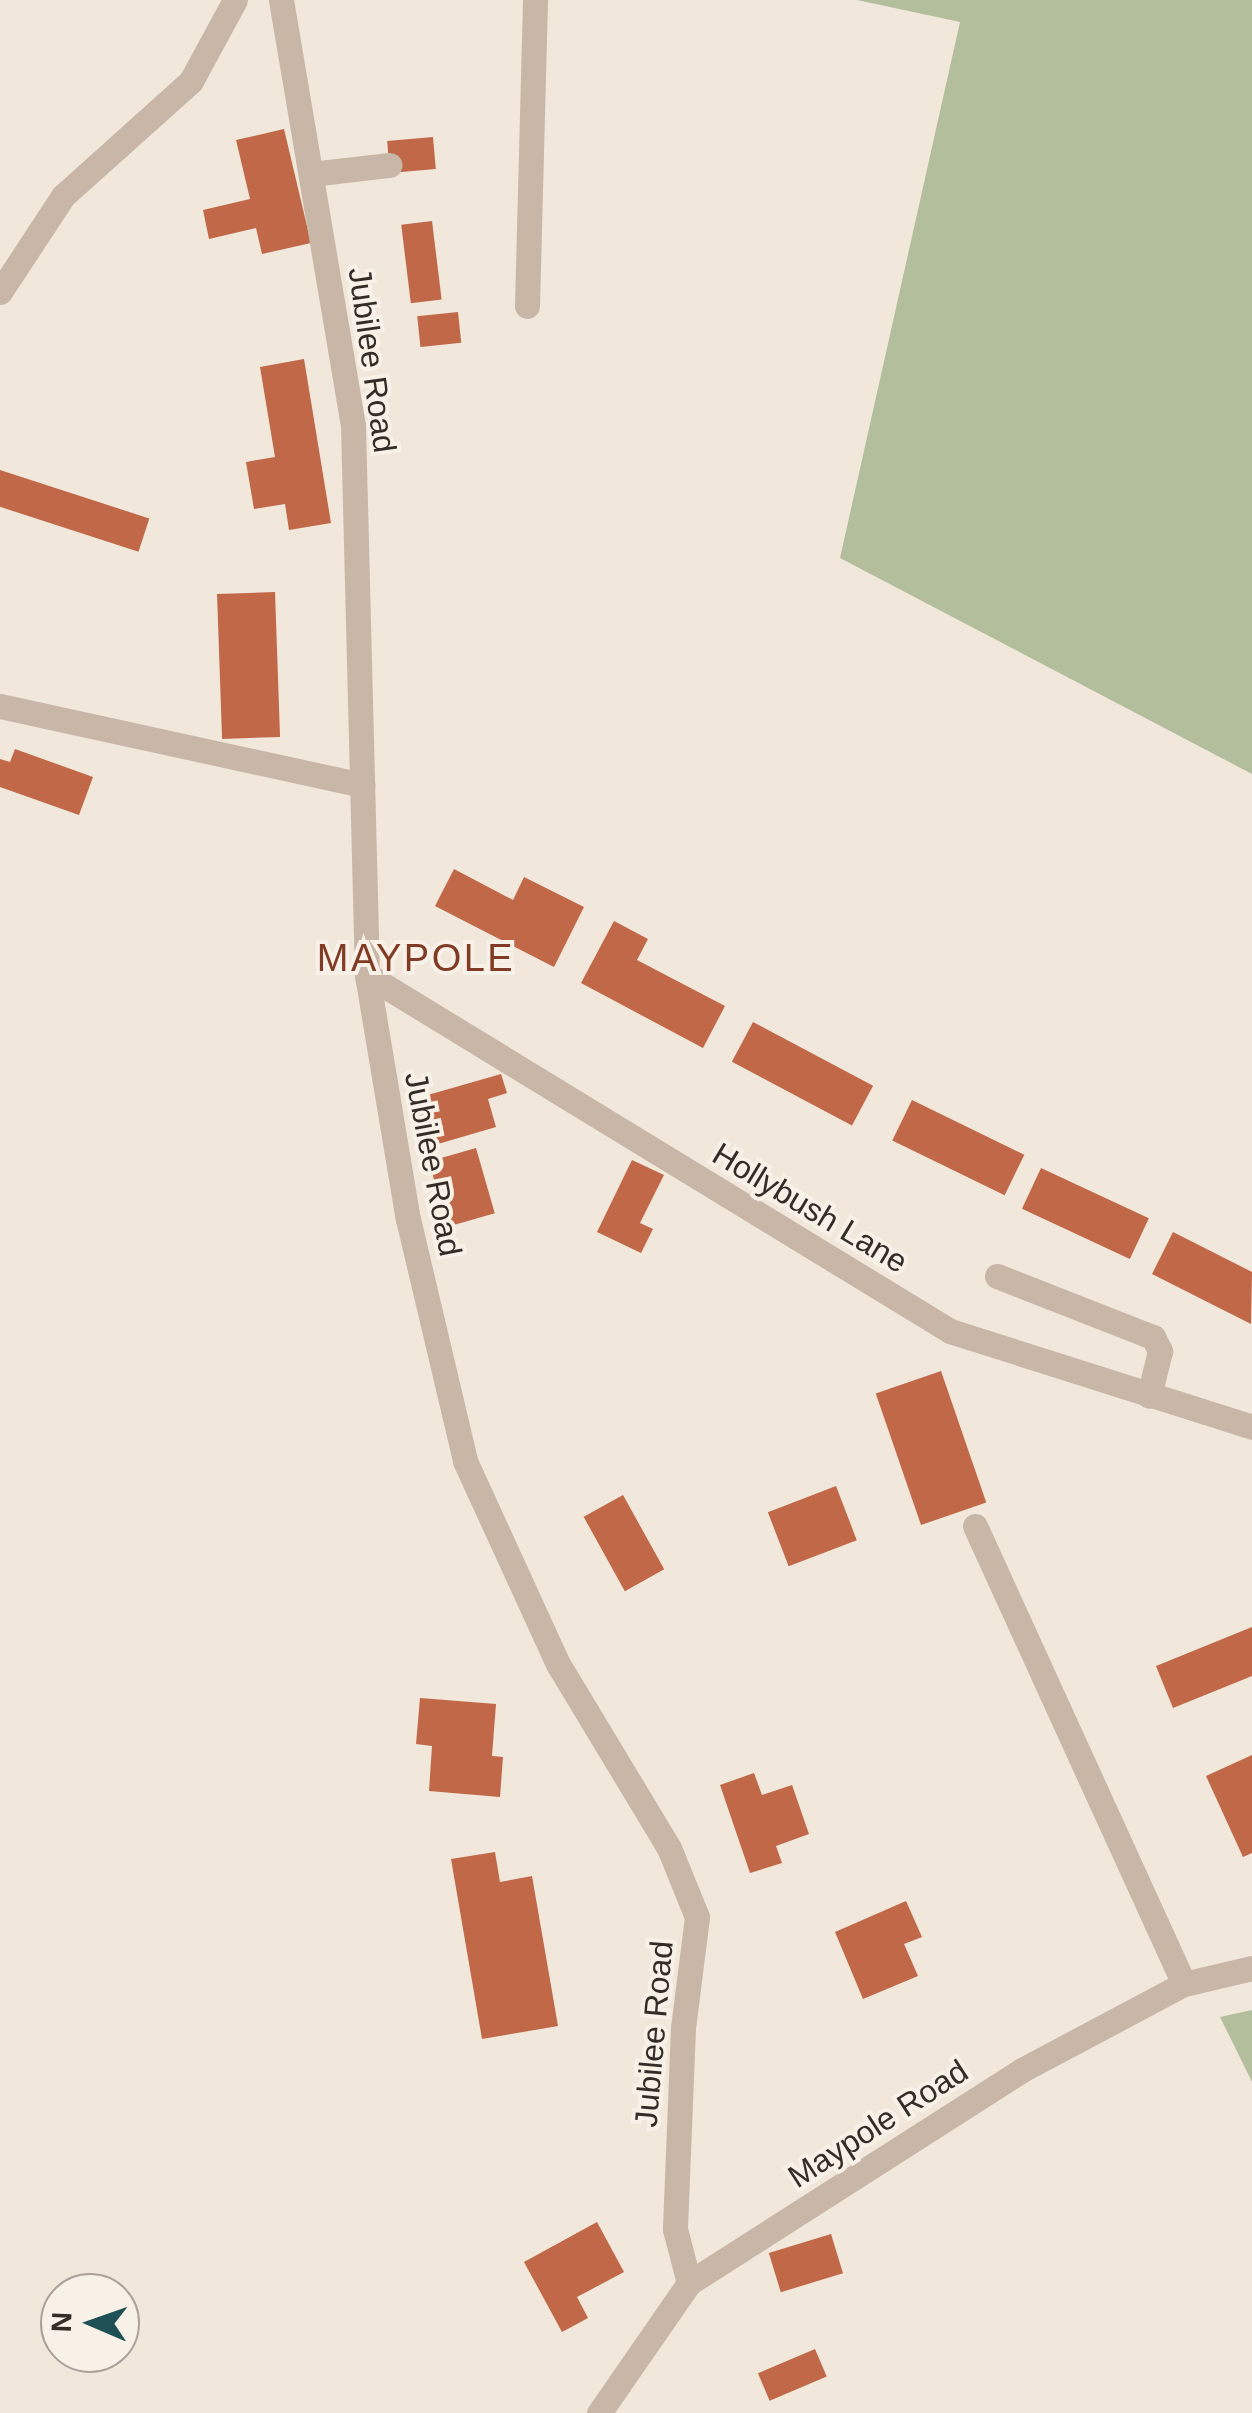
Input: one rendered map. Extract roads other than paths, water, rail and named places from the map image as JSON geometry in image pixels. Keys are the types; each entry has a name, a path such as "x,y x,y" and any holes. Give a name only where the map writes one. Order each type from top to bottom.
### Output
{"street":[{"path":"0,292 63,196 192,81 235,0"},
{"name":"Jubilee Road","path":"281,0 353,426 366,975 408,1220 464,1461 558,1664 669,1848 696,1917 683,2028 674,2229 689,2284"},
{"path":"527,306 535,0"},
{"path":"311,174 389,165"},
{"path":"0,706 362,784"},
{"name":"Hollybush Lane","path":"366,975 950,1331 1252,1427"},
{"path":"998,1276 1153,1337 1160,1351 1149,1396"},
{"path":"975,1526 1184,1984"},
{"name":"Maypole Road","path":"599,2413 689,2284 1022,2070 1184,1984 1252,1968"}],"district":[{"name":"MAYPOLE","path":"416,959"}]}
